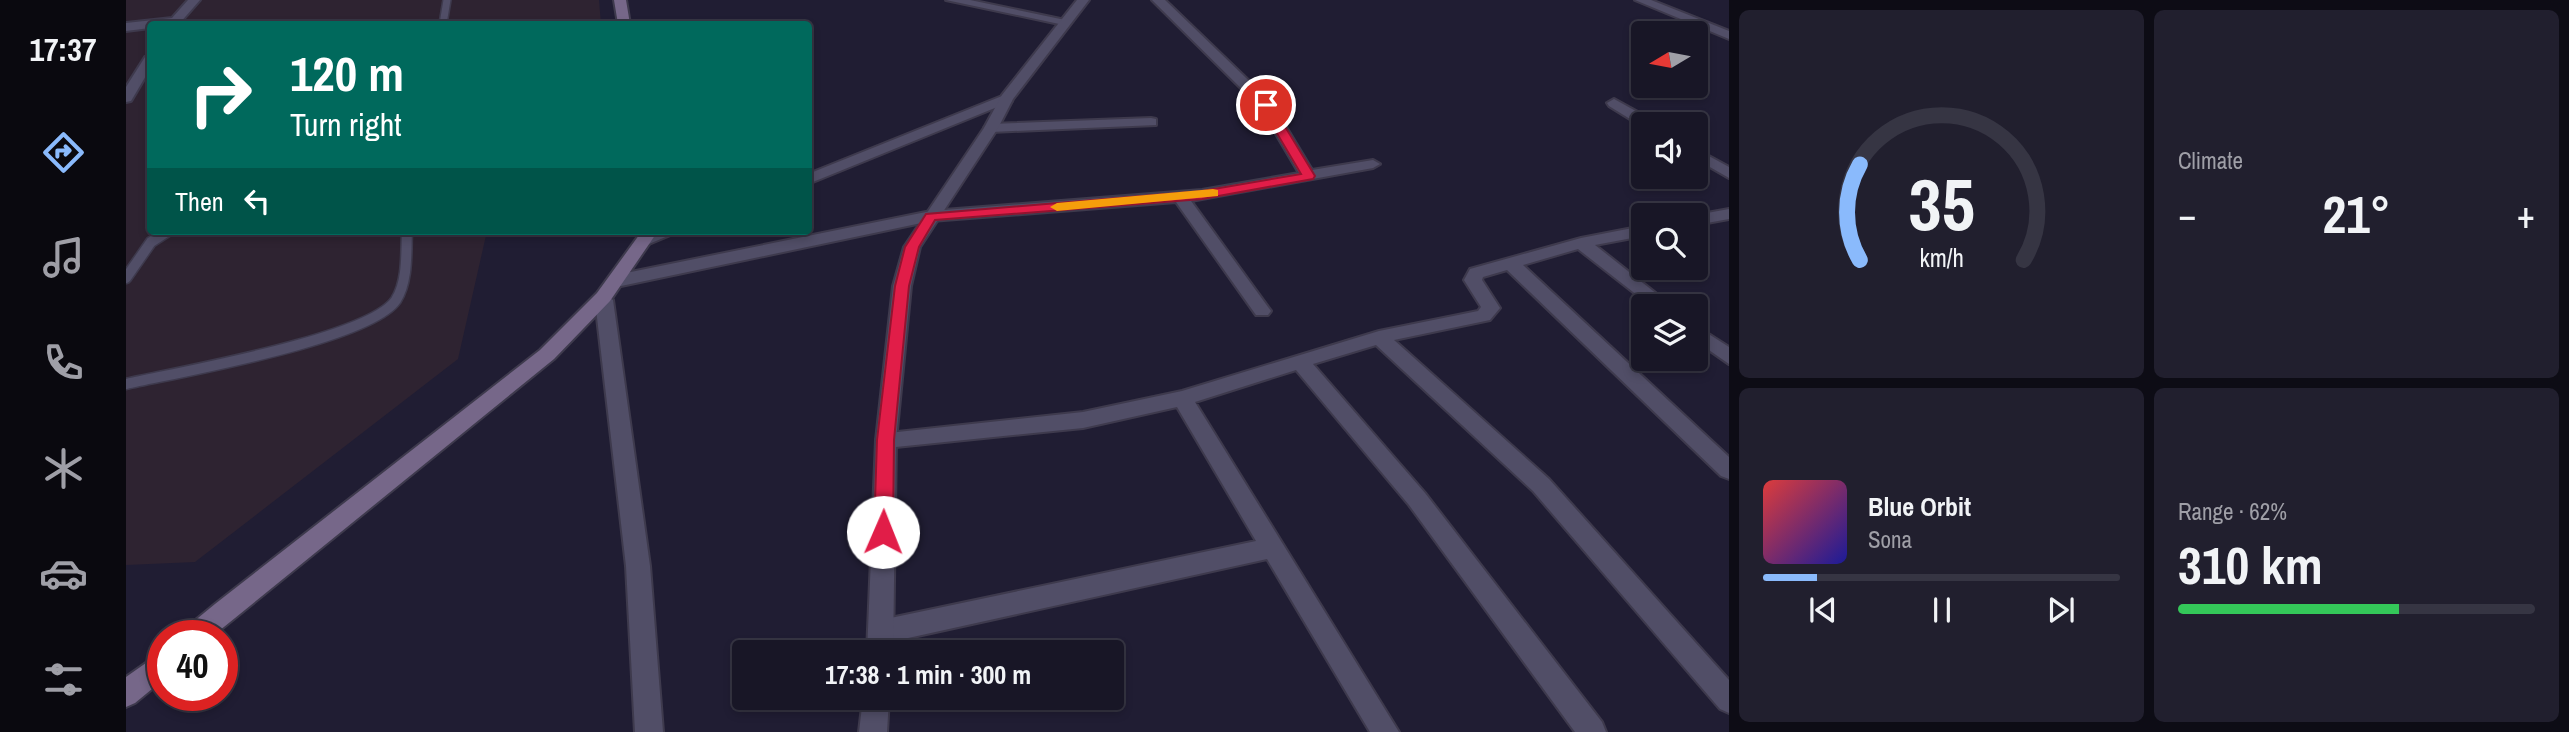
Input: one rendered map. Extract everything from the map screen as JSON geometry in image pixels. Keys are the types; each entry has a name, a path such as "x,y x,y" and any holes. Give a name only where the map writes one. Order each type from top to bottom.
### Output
{"main road":[{"path":"620,0 624,21"},
{"path":"214,620 517,381 604,300 621,280 647,236"},
{"path":"126,694 147,676"}],"street":[{"path":"176,21 194,0"},
{"path":"953,0 1064,21"},
{"path":"1158,0 1266,105 1308,176"},
{"path":"1641,0 1667,13 1695,21"},
{"path":"880,640 886,440 902,286 912,247 1007,98 1078,1"},
{"path":"1706,21 1719,19"},
{"path":"126,27 147,25"},
{"path":"1708,26 1729,35"},
{"path":"126,98 132,82 147,64"},
{"path":"812,178 1007,98"},
{"path":"1614,103 1631,113"},
{"path":"990,128 1152,122"},
{"path":"1708,160 1729,173"},
{"path":"621,280 930,216 1181,197 1373,164"},
{"path":"1181,197 1262,311"},
{"path":"886,440 1083,420 1182,398 1379,337 1484,316 1491,308 1473,276 1581,243 1631,233"},
{"path":"1581,243 1647,294"},
{"path":"1510,263 1729,470"},
{"path":"604,300 638,566 649,732"},
{"path":"1379,337 1541,485 1729,699"},
{"path":"1708,341 1729,357"},
{"path":"1300,362 1417,499 1592,732"},
{"path":"1182,398 1385,732"},
{"path":"892,640 1274,547"},
{"path":"873,732 875,710"}],"lane":[{"path":"444,21 447,0"},
{"path":"126,278 152,242 162,235"},
{"path":"126,384 340,334 368,323 389,310 400,296 405,281 407,235"}],"shaded area":[{"path":"126,0 599,0 601,21 147,21 147,235 486,235 458,359 195,562 126,565"}],"slow traffic":[{"path":"1057,207 1213,193"}],"route":[{"path":"883,532 886,440 902,286 912,247 930,216 1202,195 1308,176 1266,105"}]}
